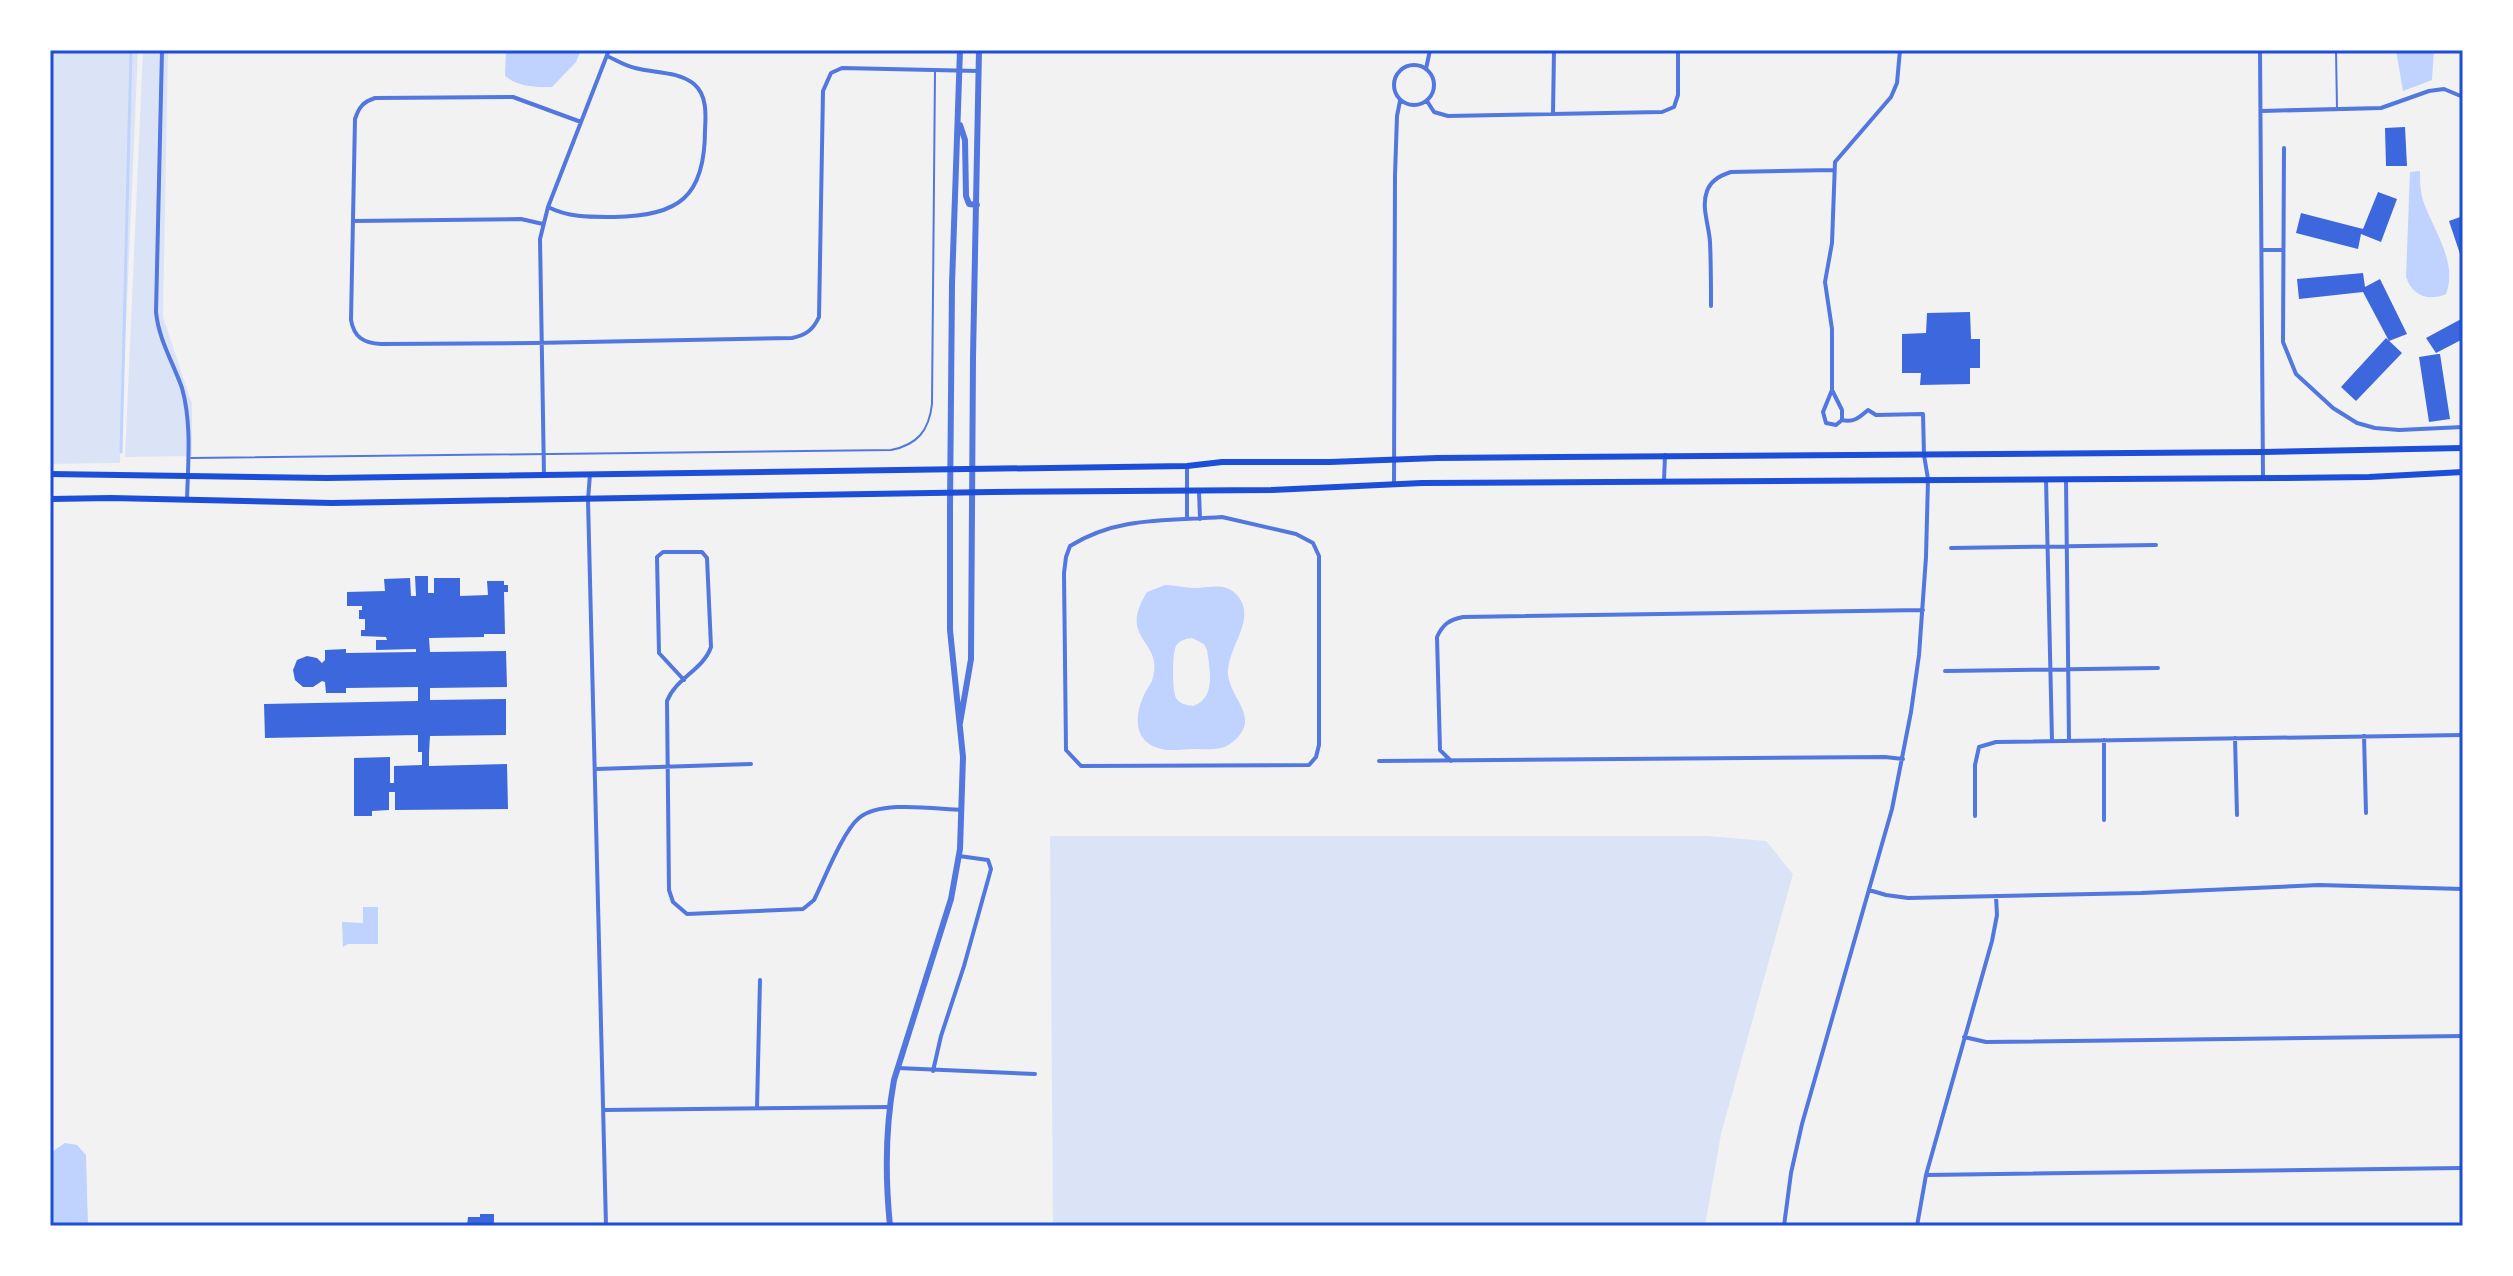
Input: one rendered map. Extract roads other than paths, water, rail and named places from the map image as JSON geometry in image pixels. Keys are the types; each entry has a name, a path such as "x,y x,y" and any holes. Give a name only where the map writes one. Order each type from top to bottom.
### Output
{"main road":[{"path":"50,474 326,478 973,470 1187,466 1222,462 1665,455 2463,448"},
{"path":"50,499 332,503 1188,492 1664,481 2369,477 2463,472"}],"street":[{"path":"162,50 156,312 159,335 185,402 187,500"},
{"path":"890,1226 886,1172 889,1107 898,1068 951,899 959,856 962,810 963,757 950,630 951,300 960,50"},
{"path":"959,731 971,659 979,50"},
{"path":"1426,69 1430,50"},
{"path":"1553,114 1554,50"},
{"path":"1427,101 1434,112 1448,116 1662,112 1674,107 1678,95 1678,50"},
{"path":"1784,1226 1802,1124 1903,759 1923,610 1928,479 1923,414 1876,415 1868,410 1859,418 1842,420 1836,425 1826,423 1824,418 1824,405 1832,390 1832,329 1825,282 1832,243 1835,162 1891,97 1897,83 1900,50"},
{"path":"2260,50 2263,478"},
{"path":"544,475 540,239 548,207 608,53 635,68 683,78 700,92 706,113 704,159 691,191 683,199 651,215 582,217 548,207"},
{"path":"1413,65 1426,69 1431,74 1434,88 1427,101 1414,106 1400,101 1393,89 1393,82 1400,70 1413,65"},
{"path":"581,122 524,99 498,95 375,98 365,101 355,119 351,320 353,330 360,339 381,344 541,343 803,336 814,327 819,317 823,91 831,73 842,68 979,71"},
{"path":"2261,111 2381,108 2429,91 2444,89 2463,97"},
{"path":"1394,485 1395,175 1400,101"},
{"path":"958,117 965,140 966,196 969,204 977,205"},
{"path":"2284,148 2283,342 2296,374 2333,408 2357,423 2399,430 2463,427"},
{"path":"1711,306 1710,241 1705,208 1710,184 1731,172 1834,170"},
{"path":"353,221 521,219 543,224"},
{"path":"2262,250 2283,250"},
{"path":"1832,390 1839,401 1842,420"},
{"path":"1664,481 1665,455"},
{"path":"1187,466 1187,518"},
{"path":"590,474 588,500 606,1226"},
{"path":"2046,479 2052,741"},
{"path":"2066,479 2069,740"},
{"path":"1199,491 1200,519"},
{"path":"1222,517 1296,534 1313,543 1319,556 1319,745 1316,757 1309,765 1081,766 1066,750 1064,573 1070,546 1098,531 1166,518 1187,518 1222,517"},
{"path":"1951,548 2156,545"},
{"path":"684,680 659,653 657,557 663,552 702,552 707,557 711,647 705,659 684,680 673,690 667,701 670,896 681,911 693,915 803,909 814,900 853,824 865,814 881,808 962,810"},
{"path":"1451,761 1440,750 1437,637 1441,627 1451,619 1923,610"},
{"path":"1945,671 2158,668"},
{"path":"1975,816 1975,765 1979,747 1996,742 2463,735"},
{"path":"2364,736 2366,813"},
{"path":"2235,738 2237,815"},
{"path":"2104,740 2104,820"},
{"path":"1379,761 1903,759"},
{"path":"596,769 751,764"},
{"path":"933,1071 991,869 988,860 959,856"},
{"path":"1869,890 1897,897 2141,893 2319,885 2463,889"},
{"path":"1917,1226 1926,1175 1995,928 1996,896"},
{"path":"757,1108 760,980"},
{"path":"1964,1037 1986,1042 2463,1036"},
{"path":"898,1068 1035,1074"},
{"path":"603,1110 889,1107"},
{"path":"1926,1175 2463,1168"}],"lane":[{"path":"2336,50 2337,109"},
{"path":"188,458 891,450 916,441 927,427 932,404 935,69"}],"water":[{"path":"506,50 581,50 576,62 552,87 521,84 505,76"},
{"path":"2396,50 2434,50 2432,80 2403,91"},
{"path":"2420,171 2423,199 2443,247 2449,271 2446,294 2433,297 2417,292 2406,277 2410,172"},
{"path":"1165,585 1221,587 1231,590 1242,603 1243,622 1228,674 1245,718 1240,735 1230,744 1213,749 1162,749 1150,744 1140,732 1139,709 1152,679 1154,665 1138,630 1137,620 1147,592","holes":["1192,638 1204,644 1209,666 1208,690 1200,702 1193,706 1186,705 1175,694 1173,672 1176,646"]},
{"path":"363,907 378,907 378,944 348,944 343,947 342,922 363,923"},
{"path":"65,1143 77,1145 86,1155 88,1226 50,1226 50,1153"}],"waterway":[{"path":"121,452 131,50"}]}
